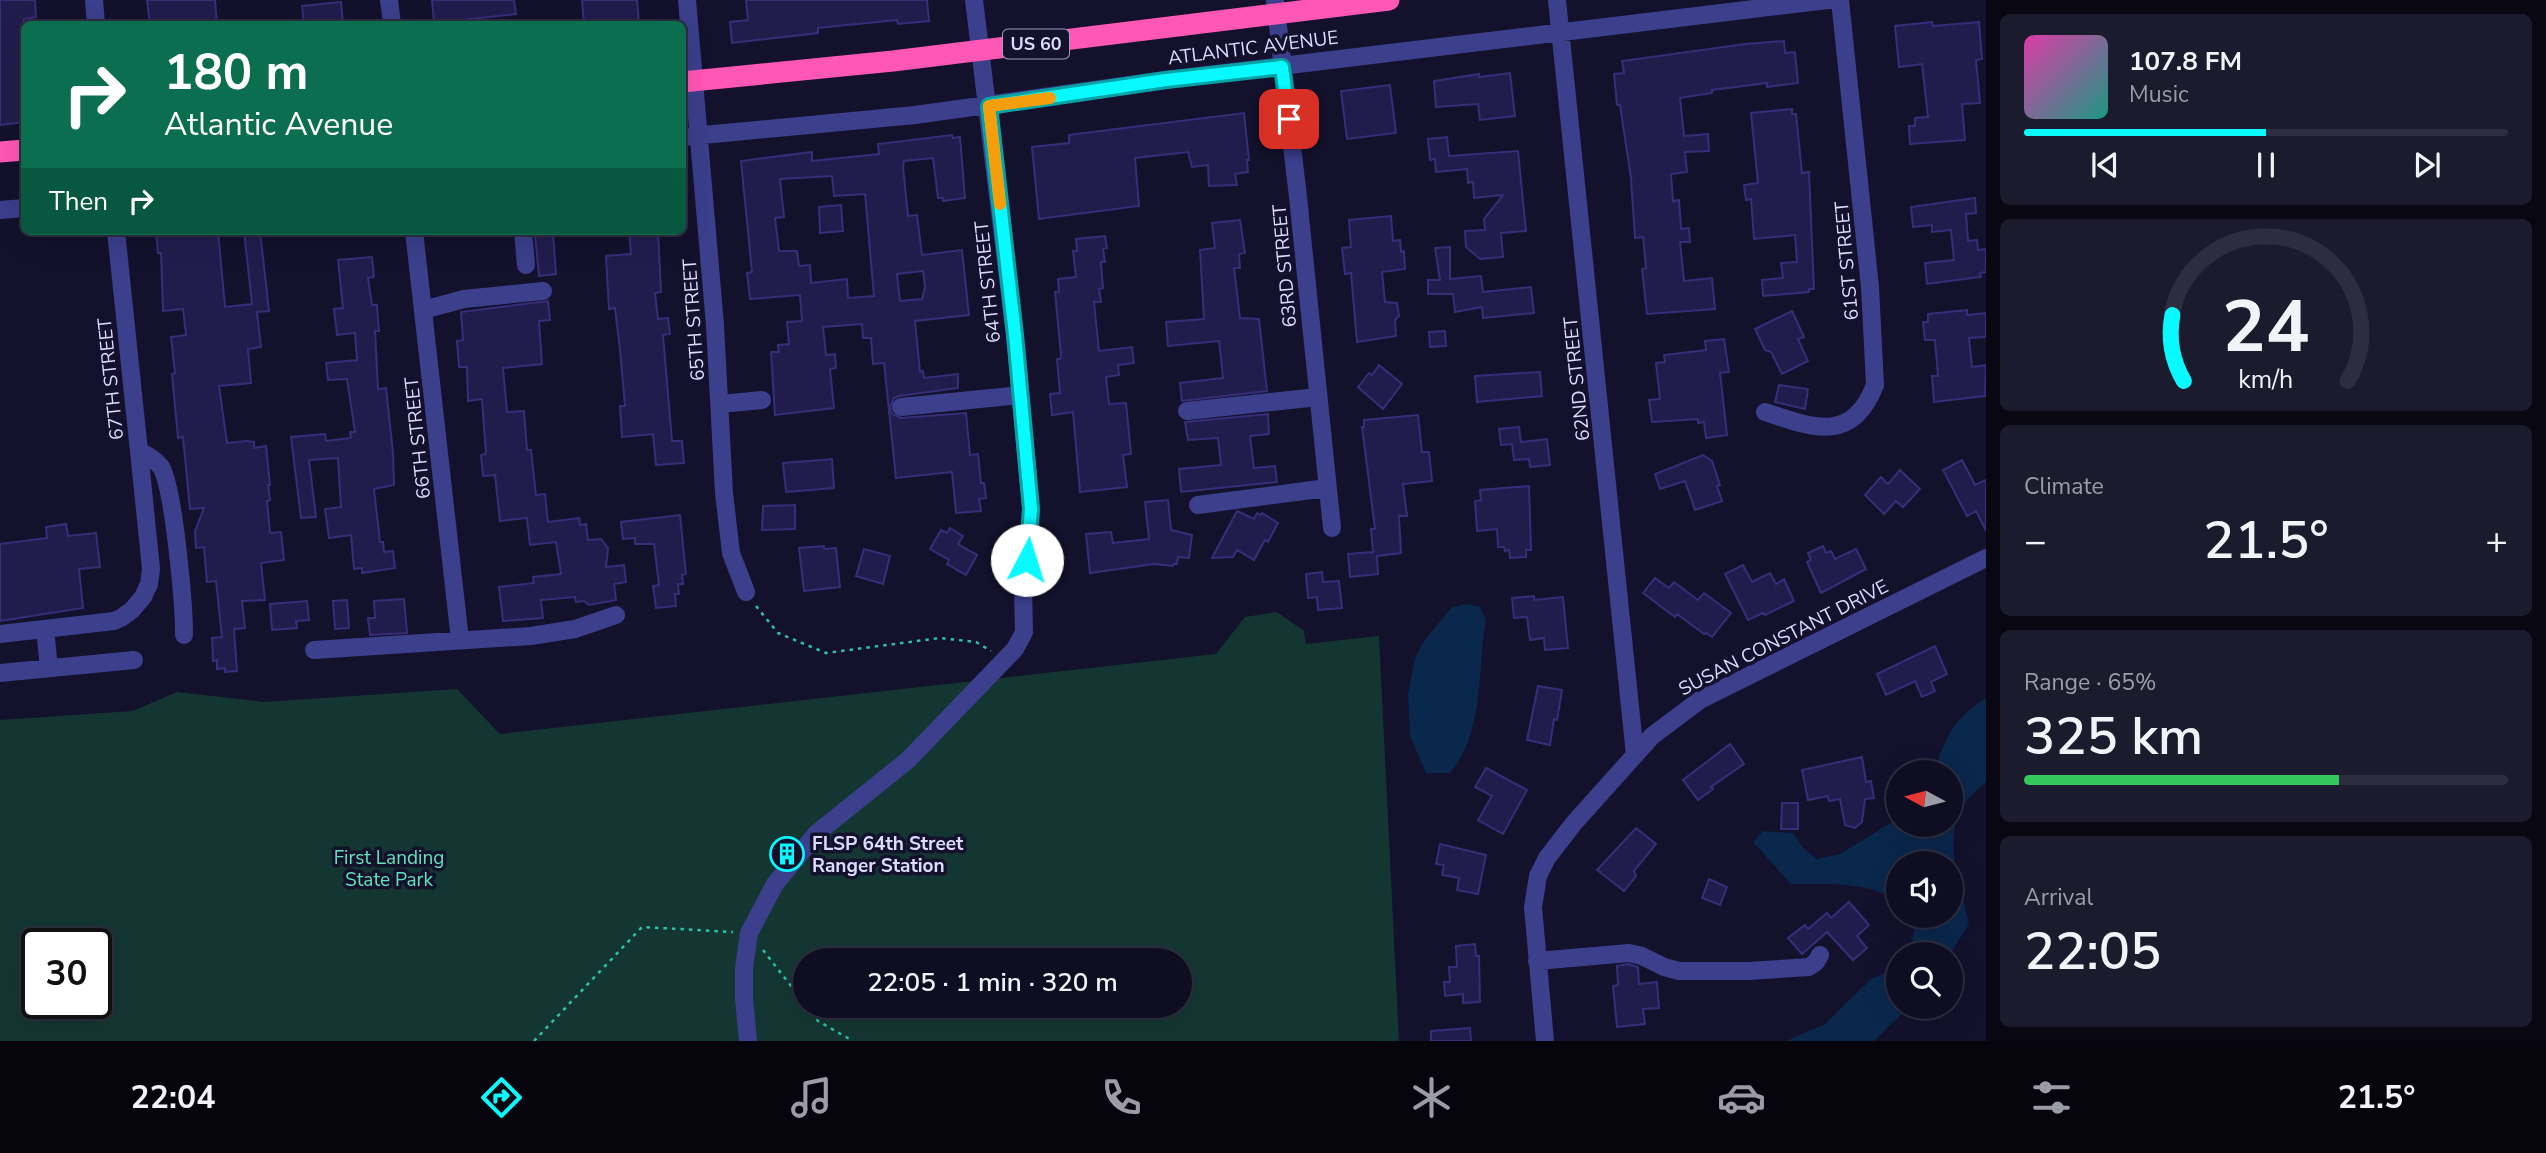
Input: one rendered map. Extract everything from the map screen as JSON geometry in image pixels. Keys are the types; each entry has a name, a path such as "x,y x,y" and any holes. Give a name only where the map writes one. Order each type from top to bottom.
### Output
{"highway":[{"name":"ATLANTIC AVENUE","path":"688,82 980,51 1276,7 1389,0"},
{"path":"0,152 21,150"}],"street":[{"path":"94,0 96,21"},
{"path":"389,0 392,21"},
{"name":"65TH STREET","path":"687,0 690,136 720,404 724,493 731,553 746,592"},
{"name":"64TH STREET","path":"749,933 775,884 817,833 908,760 1019,645 1024,632 1026,618 1023,587 1031,509 989,106 974,0"},
{"name":"62ND STREET","path":"1557,0 1635,755"},
{"name":"ATLANTIC AVENUE","path":"690,136 989,106 1166,80 1828,0"},
{"name":"61ST STREET","path":"1765,412 1810,427 1834,427 1848,422 1860,412 1870,400 1875,385 1869,273 1840,0"},
{"name":"63RD STREET","path":"1276,7 1332,528"},
{"path":"0,210 21,208"},
{"name":"67TH STREET","path":"116,235 139,451 159,464 169,493 184,635"},
{"name":"66TH STREET","path":"415,235 460,640"},
{"path":"523,235 526,265"},
{"path":"424,310 464,299 543,291"},
{"path":"901,407 1020,395"},
{"path":"1187,411 1318,397"},
{"path":"720,404 762,400"},
{"path":"0,634 114,621 132,610 143,597 149,584 150,569 139,451"},
{"path":"1198,505 1328,488"},
{"name":"SUSAN CONSTANT DRIVE","path":"1545,1041 1533,907 1538,876 1547,858 1574,823 1635,755 1668,723 1700,700 1986,558"},
{"path":"314,650 531,636 575,629 616,614"},
{"path":"45,629 49,668"},
{"path":"0,673 134,660"},
{"path":"748,1041 744,988 749,933"},
{"path":"1537,961 1629,953 1679,971 1749,971 1809,967 1820,955"}],"path":[{"path":"746,592 778,633 826,653 940,638 976,642 1005,659"},
{"path":"534,1041 642,927 749,933 793,989"},
{"path":"816,1018 853,1041"}],"green space":[{"name":"First Landing State Park","path":"1277,612 1304,631 1306,644 1379,636 1399,1041 0,1041 0,720 133,711 177,692 264,702 457,689 500,734 1216,654 1245,617"}],"water":[{"path":"1468,604 1480,607 1486,620 1474,720 1469,739 1450,773 1426,773 1410,736 1408,694 1415,658 1424,641 1452,607"},
{"path":"1986,698 1986,782 1964,805 1964,760 1938,760 1952,729"},
{"path":"1886,826 1886,837 1954,837 1954,851 1886,851 1886,896 1849,885 1791,884 1753,842 1763,831 1793,833 1804,849 1817,859 1840,854"},
{"path":"1963,900 1969,924 1958,942 1912,942 1914,929 1963,928"},
{"path":"1886,973 1886,1019 1897,1019 1874,1041 1786,1041 1825,1024 1871,979"}],"building":[{"path":"0,0 35,0 36,17 21,21 21,122 0,125"},
{"path":"147,0 215,0 217,21 150,21"},
{"path":"432,0 514,0 516,14 434,21"},
{"path":"582,0 637,0 639,21 584,21"},
{"path":"746,0 927,0 929,21 898,24 897,20 818,28 818,33 732,43 730,22 748,20"},
{"path":"341,2 343,21 304,21 302,6"},
{"path":"1932,22 1933,26 1979,22 1982,59 1976,60 1980,103 1962,104 1965,140 1910,144 1909,126 1915,126 1915,118 1928,117 1922,64 1899,67 1895,26"},
{"path":"1784,41 1785,53 1795,52 1798,83 1767,87 1767,83 1712,90 1712,93 1680,98 1684,136 1708,134 1709,151 1685,152 1687,172 1671,174 1673,201 1679,200 1681,229 1689,228 1690,242 1680,242 1684,281 1712,278 1715,309 1647,314 1642,269 1646,268 1643,237 1635,238 1631,178 1614,74 1624,73 1622,61"},
{"path":"1510,73 1515,116 1480,120 1478,104 1436,107 1434,81 1479,74 1479,77"},
{"path":"1390,85 1396,133 1347,139 1341,91"},
{"path":"1792,109 1792,114 1796,114 1802,173 1809,172 1814,289 1809,289 1809,292 1763,296 1762,280 1783,278 1781,263 1797,262 1795,235 1754,239 1751,199 1746,200 1744,185 1758,183 1751,113"},
{"path":"1244,113 1248,172 1235,174 1237,185 1209,186 1208,165 1192,167 1188,152 1135,158 1139,206 1039,219 1032,147 1069,143 1069,135"},
{"path":"952,135 953,138 960,137 965,198 943,201 943,198 938,198 933,158 904,161 903,167 908,216 917,215 922,255 962,250 969,315 915,321 920,372 923,371 924,378 958,374 958,388 899,396 894,398 890,407 892,414 901,418 966,413 970,455 978,454 981,483 984,483 986,498 979,499 981,511 956,513 952,472 896,478 884,363 873,364 871,338 863,338 862,324 823,327 826,355 835,354 836,368 830,369 834,408 775,415 771,352 779,352 778,345 789,344 787,322 802,321 800,295 750,299 747,273 752,272 741,161 812,152 812,161 879,154 878,144","holes":["832,176 834,196 865,194 874,296 848,298 847,279 811,283 810,265 799,266 797,251 779,251 775,218 784,217 780,179","923,271 925,287 922,299 900,301 897,274"]},
{"path":"1447,137 1449,156 1518,151 1526,231 1501,233 1503,257 1480,259 1466,247 1465,231 1485,230 1484,219 1503,195 1474,198 1473,182 1468,183 1467,169 1436,172 1435,159 1430,160 1428,139"},
{"path":"1975,198 1976,213 1966,214 1968,241 1977,240 1978,250 1986,249 1986,272 1980,273 1981,277 1927,284 1925,263 1954,260 1951,230 1932,232 1932,225 1913,227 1911,207"},
{"path":"841,205 843,231 820,233 819,207"},
{"path":"1391,216 1393,241 1400,240 1405,269 1382,272 1385,302 1397,303 1399,316 1395,320 1396,336 1357,342 1351,273 1345,274 1342,248 1351,247 1349,220"},
{"path":"1240,220 1245,253 1239,254 1240,268 1234,268 1240,318 1259,319 1267,391 1182,401 1180,383 1223,378 1219,341 1168,346 1166,322 1204,319 1200,250 1215,248 1212,223"},
{"path":"156,235 218,235 225,307 252,304 244,235 260,235 269,311 257,312 261,347 248,349 251,383 219,386 227,443 246,441 254,442 254,448 266,446 270,485 270,500 267,501 270,533 281,532 284,560 261,563 265,600 242,601 245,628 234,629 237,671 225,672 225,668 217,669 217,660 213,661 212,638 222,637 216,581 207,582 204,547 196,548 195,531 204,508 190,509 183,437 178,438 172,374 175,373 171,337 186,335 183,309 163,311 161,253 158,253"},
{"path":"535,235 553,235 556,274 539,276"},
{"path":"629,235 658,235 661,292 655,293 658,319 668,318 670,334 663,335 672,441 682,441 684,463 656,465 653,434 622,437 620,406 625,406 615,308 609,309 606,256 631,254"},
{"path":"1105,236 1105,262 1101,262 1103,288 1099,289 1101,302 1094,302 1099,351 1132,347 1134,363 1118,365 1119,375 1106,377 1109,404 1126,403 1131,454 1123,455 1127,487 1080,492 1073,412 1052,415 1050,394 1060,393 1057,359 1061,356 1055,292 1059,292 1058,279 1076,277 1073,251 1077,251 1076,239"},
{"path":"1450,247 1450,279 1481,276 1483,292 1531,287 1534,313 1483,318 1482,307 1455,312 1453,294 1428,294 1428,280 1440,280 1435,248"},
{"path":"372,257 374,277 368,278 372,305 377,305 379,331 375,331 378,389 386,388 394,485 374,489 380,542 383,542 384,552 393,551 395,568 362,573 362,568 354,569 351,535 329,538 325,509 341,507 338,458 309,460 316,517 301,518 291,437 325,434 326,441 351,438 350,432 355,432 347,379 328,380 326,363 357,360 355,333 337,335 334,309 343,308 338,260"},
{"path":"548,301 550,320 539,321 542,364 503,368 507,412 524,411 527,450 531,450 536,495 545,494 548,522 579,518 580,525 586,524 588,540 601,539 608,548 606,567 624,565 626,582 614,584 616,600 589,605 584,601 576,602 575,597 541,600 543,618 503,621 499,587 534,583 533,577 561,574 556,542 530,545 527,518 500,521 495,475 483,476 481,455 486,454 482,399 468,401 467,367 459,367 457,341 463,340 461,312"},
{"path":"1967,310 1967,315 1986,313 1986,337 1969,338 1972,367 1986,365 1985,396 1934,402 1932,376 1938,376 1935,340 1925,340 1923,322 1928,322 1928,314"},
{"path":"1792,311 1804,337 1798,339 1808,361 1782,374 1771,352 1765,350 1755,329"},
{"path":"1445,331 1446,346 1430,347 1429,332"},
{"path":"1724,339 1729,372 1720,373 1727,435 1706,438 1704,422 1698,423 1698,419 1652,422 1649,400 1660,399 1656,363 1665,362 1664,355 1706,350 1705,341"},
{"path":"1379,365 1402,384 1383,409 1358,387"},
{"path":"1540,372 1542,396 1477,402 1475,376"},
{"path":"1779,385 1808,389 1805,409 1775,402"},
{"path":"1268,414 1269,434 1250,436 1254,468 1275,466 1277,482 1181,492 1179,469 1221,465 1218,438 1188,440 1185,422"},
{"path":"1418,415 1422,452 1429,452 1432,481 1403,484 1407,516 1399,516 1401,553 1377,556 1378,574 1350,577 1348,554 1373,552 1371,529 1375,529 1362,427 1364,420"},
{"path":"1519,427 1521,442 1547,439 1550,465 1530,467 1529,459 1514,460 1512,444 1501,445 1499,429"},
{"path":"1703,455 1712,461 1722,501 1695,510 1685,481 1660,489 1655,474"},
{"path":"832,459 834,488 786,492 783,463"},
{"path":"1962,460 1975,485 1986,480 1986,531 1976,511 1967,516 1943,470"},
{"path":"1900,470 1920,489 1903,507 1896,501 1884,514 1865,495 1881,477 1888,484"},
{"path":"1529,486 1531,550 1526,550 1526,557 1510,558 1509,550 1498,547 1497,529 1477,531 1475,501 1481,500 1480,490"},
{"path":"1168,500 1171,530 1192,535 1189,558 1178,557 1177,564 1173,566 1154,564 1090,573 1086,534 1111,532 1113,543 1149,539 1145,502"},
{"path":"795,505 795,529 762,530 763,506"},
{"path":"1237,511 1254,519 1257,513 1262,513 1278,523 1254,560 1237,550 1233,557 1212,558"},
{"path":"680,515 686,574 682,575 683,584 678,584 676,606 656,608 653,586 659,585 654,544 635,544 635,538 623,539 621,522"},
{"path":"66,524 68,536 96,533 100,567 79,569 83,608 0,621 0,544 47,538 46,527"},
{"path":"950,528 963,536 958,544 977,555 966,575 947,564 949,560 930,549 941,530 947,533"},
{"path":"824,546 824,549 836,548 840,587 804,591 799,548"},
{"path":"1823,546 1826,553 1831,551 1835,559 1856,549 1866,569 1821,593 1807,562 1811,560 1808,553"},
{"path":"864,549 890,556 883,584 856,576"},
{"path":"1743,565 1752,582 1770,573 1776,584 1784,579 1794,601 1748,620 1725,574"},
{"path":"1322,572 1323,582 1339,581 1342,608 1318,610 1317,597 1308,598 1306,574"},
{"path":"1655,578 1669,588 1674,582 1698,600 1704,593 1731,613 1712,637 1704,634 1643,593"},
{"path":"1534,596 1534,600 1563,597 1568,648 1545,650 1544,638 1530,640 1527,617 1514,618 1512,598"},
{"path":"404,599 407,633 370,635 368,618 375,618 374,601"},
{"path":"347,600 349,628 335,629 333,601"},
{"path":"307,601 309,620 296,621 297,628 272,630 270,604"},
{"path":"1935,646 1947,674 1931,682 1935,691 1922,697 1915,681 1886,695 1877,674"},
{"path":"1538,686 1562,690 1550,745 1527,740"},
{"path":"1730,744 1744,764 1711,787 1713,789 1698,800 1683,780"},
{"path":"1862,757 1866,782 1871,781 1874,798 1865,799 1862,822 1855,828 1845,825 1840,799 1829,801 1828,796 1808,800 1802,770"},
{"path":"1486,768 1527,790 1503,834 1478,820 1492,796 1475,787"},
{"path":"1782,803 1798,803 1798,829 1781,829"},
{"path":"1636,828 1656,844 1634,871 1636,876 1624,891 1597,870"},
{"path":"1440,844 1486,855 1478,894 1457,890 1459,878 1442,875 1444,865 1436,864"},
{"path":"1709,879 1727,887 1720,905 1702,898"},
{"path":"1849,902 1869,925 1857,936 1867,948 1853,960 1827,932 1802,954 1788,938 1805,925 1808,929 1827,913 1831,918"},
{"path":"1475,944 1476,956 1479,956 1480,1002 1463,1003 1463,994 1445,996 1444,982 1450,982 1449,967 1457,967 1456,946"},
{"path":"1628,964 1638,967 1639,984 1657,982 1659,1008 1643,1009 1645,1024 1617,1027 1613,986 1618,985 1617,966"},
{"path":"1470,1028 1471,1041 1431,1041 1431,1031"}],"slow traffic":[{"path":"1000,204 989,106 1050,98"}],"place":[{"name":"FLSP 64th Street Ranger Station","path":"787,854"}],"route":[{"path":"1027,560 1031,509 1015,335 989,106 1166,80 1282,67 1289,119"}]}
